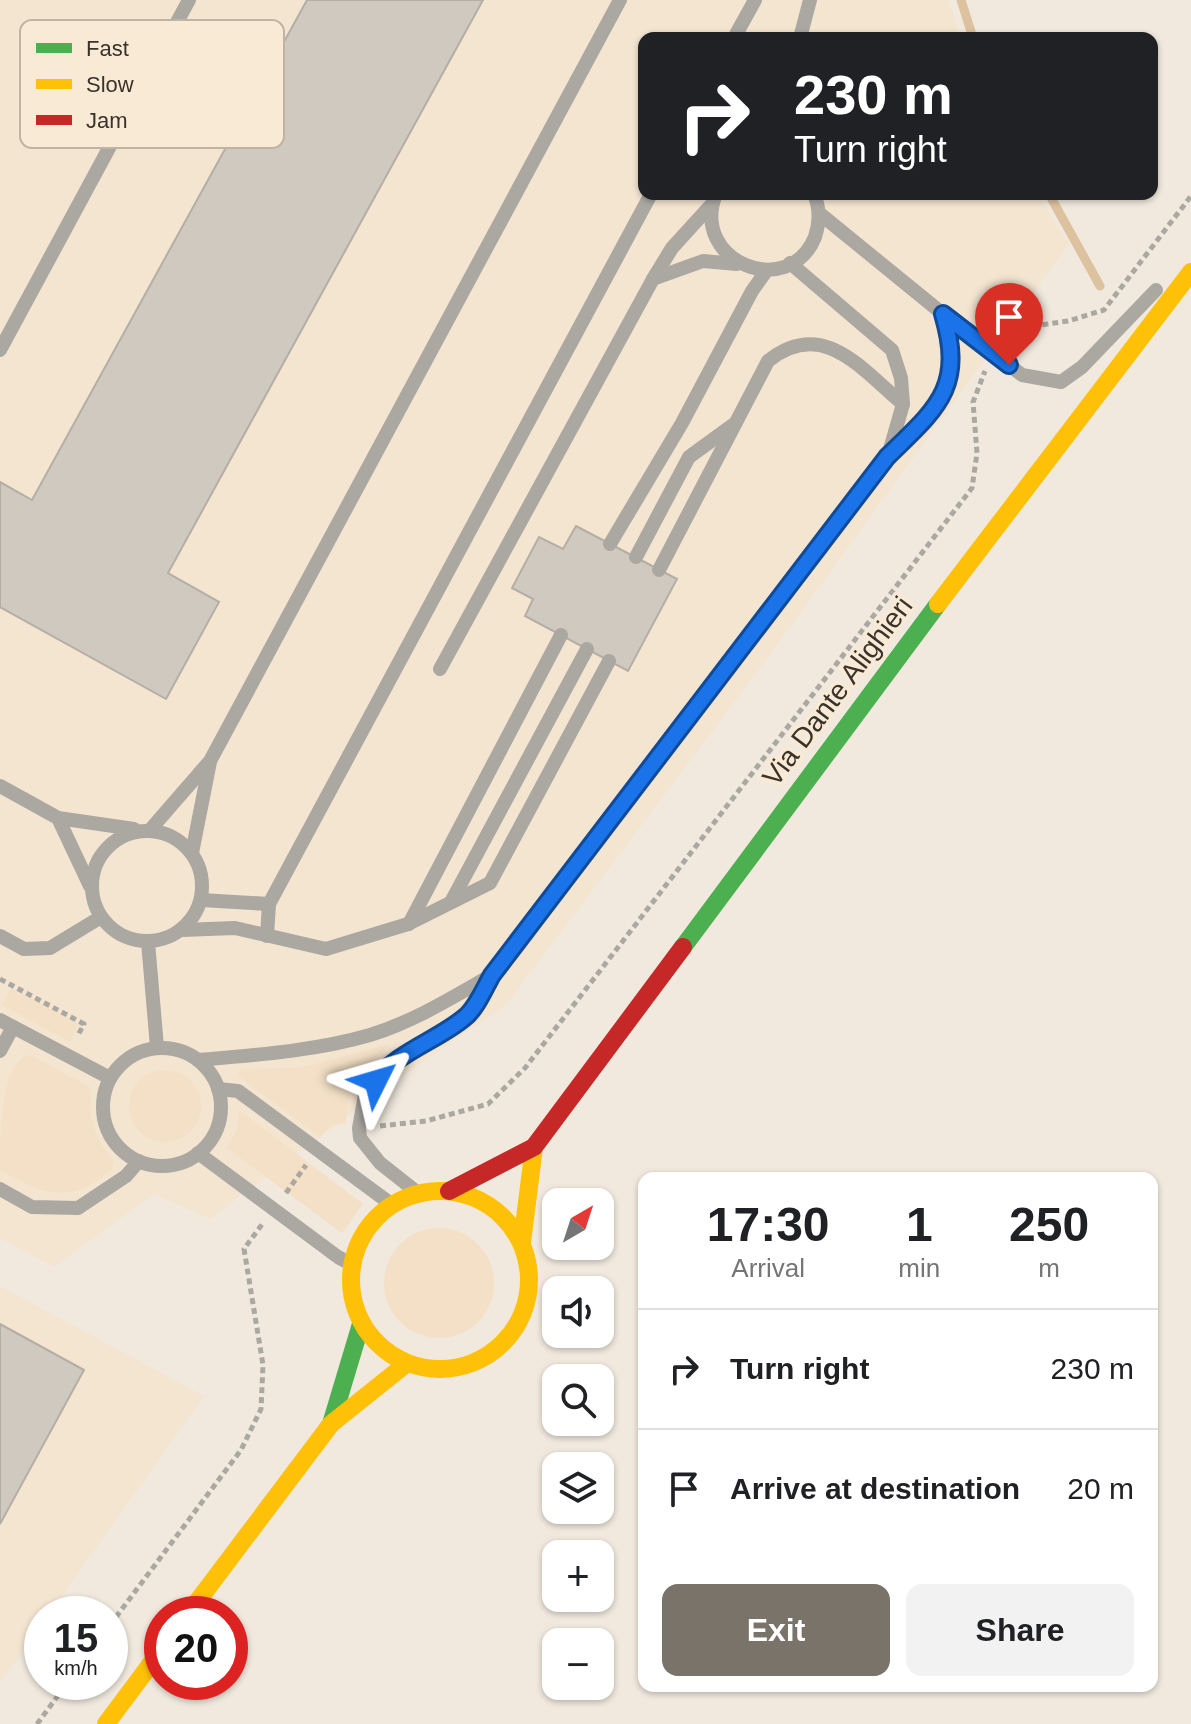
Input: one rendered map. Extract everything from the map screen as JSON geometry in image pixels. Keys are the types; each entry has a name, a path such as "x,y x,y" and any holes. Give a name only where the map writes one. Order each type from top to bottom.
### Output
{"main road":[{"name":"Via Dante Alighieri","path":"449,1191 534,1147 1020,493 1191,272"},
{"name":"Via Dante Alighieri","path":"522,1242 504,1217 478,1199 449,1191 418,1193 391,1204 365,1230 351,1264 351,1295 361,1324 380,1348 406,1364 436,1370 467,1367 494,1352 505,1341 515,1330 527,1302 529,1272 522,1242 534,1147"},
{"path":"331,1424 361,1324"},
{"path":"202,1596 331,1424 406,1364"},
{"path":"106,1724 144,1673"}],"lane":[{"path":"178,20 189,0"},
{"path":"92,891 93,873 104,851 124,835 145,830 210,761 620,0"},
{"path":"737,32 755,0"},
{"path":"801,32 810,0"},
{"path":"0,350 109,148"},
{"path":"267,936 269,904 648,200"},
{"path":"440,669 653,279 672,248 713,200"},
{"path":"714,200 713,232 720,245 741,264"},
{"path":"653,279 703,261 767,270 790,263 813,242 819,213 816,200"},
{"path":"819,213 1022,375 1061,382 1082,367 1132,314 1191,260"},
{"path":"790,263 892,350 901,378 903,404 887,457"},
{"path":"610,544 682,423 752,291 767,270"},
{"path":"418,1193 380,1163 360,1138 365,1095 386,1067 467,1016 492,975 887,457 924,421 946,392 952,368 950,339 943,314"},
{"path":"659,570 768,361 781,350 797,344 815,343 838,349 903,404"},
{"path":"636,557 689,457 735,424"},
{"path":"408,924 561,635"},
{"path":"451,903 587,649"},
{"path":"182,930 235,928 326,949 408,924 490,883 609,661"},
{"path":"192,853 210,761"},
{"path":"0,786 58,818 145,830 181,841 200,867 203,884 194,917 182,930 165,939 148,942 130,939 113,930 101,917 77,855 58,818"},
{"path":"201,900 269,904"},
{"path":"0,936 24,949 50,948 101,917"},
{"path":"148,942 157,1047"},
{"path":"198,1060 309,1048 372,1034 430,1011 492,975"},
{"path":"0,1051 7,1023 110,1078"},
{"path":"157,1047 185,1052 198,1060 214,1078 221,1106 219,1124 211,1140 198,1153 170,1166 139,1161 116,1145 104,1119 104,1091 110,1078 129,1057 157,1047"},
{"path":"218,1089 238,1091 391,1204"},
{"path":"198,1153 351,1264"},
{"path":"0,1189 32,1207 78,1208 126,1176 139,1161"}],"path":[{"path":"1005,342 1027,327 1068,321 1104,310 1191,196"},
{"path":"376,1126 426,1121 488,1104 525,1068 972,488 977,453 973,402 987,366"},
{"path":"0,979 84,1024 72,1045"},
{"path":"286,1192 308,1162"},
{"path":"128,1601 241,1450 261,1409 263,1365 244,1249 260,1228"},
{"path":"37,1724 55,1700"}],"shaded area":[{"path":"0,0 948,0 959,32 638,32 638,200 1041,200 1069,244 764,663 506,1005 398,1079 210,1219 154,1194 54,1267 0,1238"},
{"path":"11,988 79,1024 70,1042 2,1005"},
{"path":"391,1044 358,1078 349,1098 346,1123 332,1125 320,1137 238,1076 240,1070 303,1067"},
{"path":"30,1055 90,1087 94,1127 114,1161 112,1169 83,1188 57,1193 31,1186 0,1170 7,1085 20,1060"},
{"path":"165,1070 185,1076 195,1086 201,1106 195,1126 185,1136 165,1142 145,1136 135,1126 129,1106 135,1086 145,1076"},
{"path":"240,1111 363,1204 342,1233 227,1148 236,1131"},
{"path":"439,1228 460,1232 478,1244 490,1262 494,1283 490,1304 478,1322 460,1334 439,1338 418,1334 400,1322 388,1304 384,1283 388,1262 400,1244 418,1232"},
{"path":"0,1286 204,1396 62,1596 24,1596 24,1649 0,1683"}],"building":[{"path":"307,0 483,0 168,573 219,602 166,699 0,607 0,482 32,500 226,148 284,148 284,42"},
{"path":"576,526 677,579 628,671 525,616 533,599 512,588 539,537 563,549"},
{"path":"0,1324 84,1370 0,1524"}],"waterway":[{"path":"961,0 971,32"},
{"path":"1052,200 1100,286"}],"traffic: fast":[{"path":"683,947 938,604"},
{"path":"331,1424 361,1324"}],"traffic: slow":[{"path":"938,604 1191,272"},
{"path":"522,1242 534,1147"},
{"path":"440,1191 474,1197 503,1217 523,1246 529,1280 523,1314 503,1343 474,1363 440,1369 406,1363 377,1343 357,1314 351,1280 357,1246 377,1217 406,1197 440,1191"},
{"path":"202,1596 331,1424 406,1364"},
{"path":"106,1724 144,1673"}],"traffic: jam":[{"path":"449,1191 534,1147 683,947"}],"route":[{"path":"376,1081 386,1067 467,1016 492,975 887,457 924,421 946,392 952,368 950,339 943,314 1009,365"}]}
